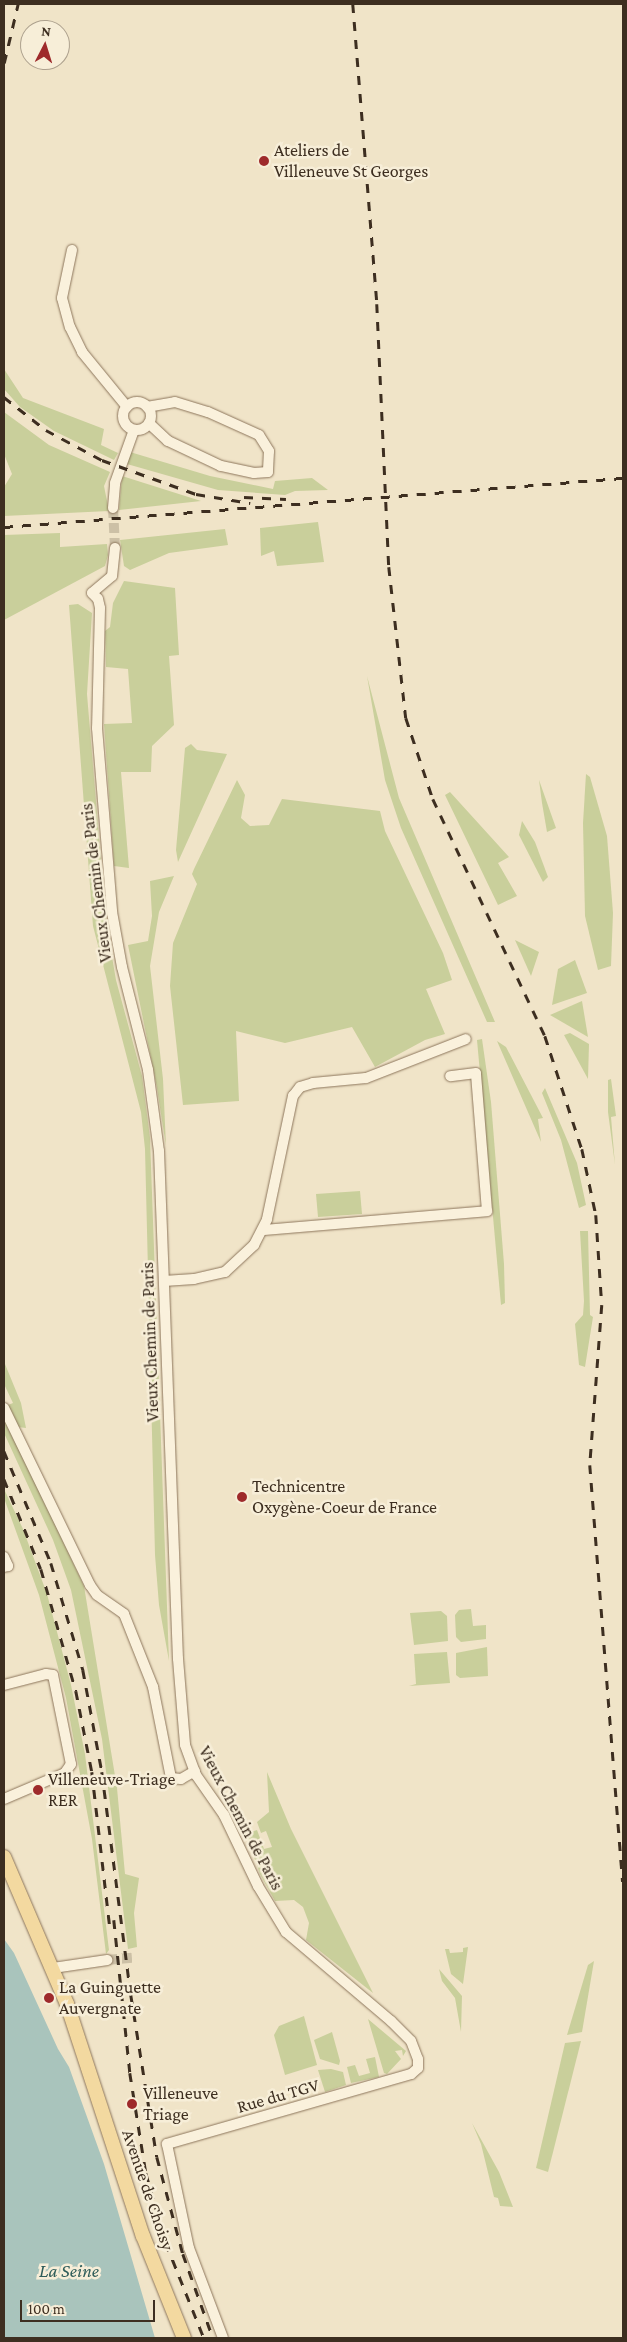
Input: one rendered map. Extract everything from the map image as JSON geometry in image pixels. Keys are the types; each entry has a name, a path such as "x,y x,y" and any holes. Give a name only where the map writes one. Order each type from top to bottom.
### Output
{"main road":[{"name":"Avenue de Choisy","path":"4,1857 53,1968 153,2264 184,2338"}],"street":[{"path":"72,250 62,298 70,327 82,352 127,407"},
{"path":"127,407 138,403 147,407 175,402 208,412 259,435 269,451 268,472 254,473 221,466 168,441 149,423"},
{"path":"127,407 124,421 134,430 142,429 149,423 151,414 147,407"},
{"path":"113,508 115,483 134,430"},
{"name":"Vieux Chemin de Paris","path":"115,548 112,576 92,593 98,599 100,608 96,694 98,742 112,912 155,1111 164,1281 181,1714 185,1745 194,1771 228,1823 258,1886 286,1932 411,2041 417,2053 418,2068"},
{"path":"164,1281 194,1279 225,1272 247,1253 263,1230 297,1090 308,1083 366,1078 466,1040"},
{"path":"263,1230 488,1211 476,1074 450,1076"},
{"path":"4,1408 90,1585 96,1595 124,1614 153,1687 171,1778 181,1779 194,1771"},
{"path":"4,1685 46,1674 53,1675 70,1768 4,1799"},
{"path":"53,1968 107,1960"},
{"name":"Rue du TGV","path":"223,2338 189,2248 166,2144 411,2074 418,2068"}],"green space":[{"path":"4,369 23,398 104,429 101,445 118,453 114,460 54,431 20,407 4,389"},
{"path":"4,412 49,445 110,472 104,486 109,511 4,516 4,487 12,474 4,454"},
{"path":"130,452 210,476 273,489 275,481 312,478 328,490 295,491 285,495 218,490 127,464"},
{"path":"122,476 201,501 119,510"},
{"path":"318,522 324,562 277,566 274,551 261,556 260,528"},
{"path":"225,529 228,545 169,553 130,570 124,566 120,540"},
{"path":"60,533 60,547 107,544 108,555 105,566 4,620 4,535"},
{"path":"124,581 175,588 179,655 169,656 174,725 152,746 151,772 121,772 129,868 114,866 104,724 132,723 128,669 106,667 105,631 110,627 113,603"},
{"path":"78,604 92,613 87,694 106,922 116,980 142,1076 150,1138 169,1661 159,1605 155,1555 145,1149 141,1112 93,926 69,605"},
{"path":"367,676 399,798 495,1022 487,1022 401,828 385,780"},
{"path":"191,744 197,750 227,754 178,862 176,850 185,748"},
{"path":"586,774 590,777 607,836 613,913 611,966 598,970 585,916 583,823"},
{"path":"237,780 245,795 241,818 250,826 269,825 282,799 380,811 385,831 443,953 452,980 426,989 445,1034 425,1040 375,1067 352,1027 285,1043 236,1031 239,1101 183,1105 170,986 173,943 197,884 192,874"},
{"path":"539,780 556,828 547,832 542,803"},
{"path":"450,792 509,857 498,863 517,896 498,905 445,795"},
{"path":"522,821 535,842 548,877 543,882 519,835"},
{"path":"174,876 159,912 150,966 163,1079 166,1146 157,1088 128,945 148,941 152,916 150,881"},
{"path":"515,940 539,952 531,976"},
{"path":"575,960 587,993 552,1005 558,969"},
{"path":"582,1001 588,1037 550,1015"},
{"path":"570,1033 589,1044 588,1079 564,1035"},
{"path":"482,1039 491,1102 504,1264 505,1303 501,1305 477,1040"},
{"path":"497,1041 506,1047 543,1118 538,1119 541,1142"},
{"path":"611,1079 616,1116 611,1117 615,1165 608,1112 608,1080"},
{"path":"545,1088 577,1163 586,1205 579,1208 561,1140 542,1093"},
{"path":"360,1191 362,1214 318,1217 316,1194"},
{"path":"580,1231 588,1231 590,1315 593,1317 585,1367 579,1365 575,1324 583,1315 584,1301"},
{"path":"5,1364 21,1403 26,1428 18,1427 8,1405 13,1403 4,1384"},
{"path":"4,1416 84,1586 117,1788 125,1874 139,1878 134,1913 137,1947 128,1949 102,1739 71,1590 53,1540 4,1433"},
{"path":"4,1489 23,1529 47,1594 71,1685 85,1754 109,1950 106,1954 92,1839 66,1698 39,1595 4,1498"},
{"path":"471,1609 473,1626 486,1625 486,1639 461,1642 456,1637 455,1615 459,1610"},
{"path":"441,1611 447,1616 448,1641 414,1645 410,1613"},
{"path":"487,1647 488,1676 460,1678 456,1675 456,1653"},
{"path":"447,1652 450,1683 409,1686 416,1684 414,1654"},
{"path":"267,1772 291,1829 373,1993 306,1940 309,1923 303,1907 294,1900 275,1901 260,1874 246,1834 257,1830 264,1849 272,1847 266,1831 261,1833 257,1822 269,1812"},
{"path":"468,1947 463,1984 451,1974 445,1949 449,1949 450,1953 463,1952 463,1948"},
{"path":"594,1961 582,2032 567,2035 588,1965"},
{"path":"439,1969 462,1996 461,2032 455,1998 442,1981"},
{"path":"304,2016 317,2065 285,2075 274,2035 279,2026"},
{"path":"368,2019 406,2051 403,2056 402,2050 395,2051 401,2059 387,2074 384,2073"},
{"path":"332,2032 340,2061 339,2065 320,2059 314,2040"},
{"path":"581,2041 548,2172 536,2168 565,2043"},
{"path":"375,2057 379,2077 351,2083 347,2067 355,2065 359,2076 370,2073 366,2059"},
{"path":"331,2069 343,2072 346,2085 325,2092 318,2070"},
{"path":"472,2123 499,2172 513,2207 500,2206 498,2198 494,2197 481,2144"}],"water":[{"name":"La Seine","path":"4,1939 14,1953 58,2049 69,2067 104,2164 155,2338 4,2338"}],"tunnel":[{"path":"113,508 115,548"},
{"path":"107,1960 132,1958"}],"railway":[{"path":"4,63 18,4"},
{"path":"353,4 377,304 389,567 406,718 433,799 545,1036 582,1149 596,1215 602,1305 590,1465 623,1882"},
{"path":"4,397 46,430 102,460 196,494 250,503"},
{"path":"4,527 623,478"},
{"path":"244,497 286,499"},
{"path":"4,1451 51,1563 83,1670 102,1772 131,1995 157,2157 183,2254 213,2338"},
{"path":"4,1479 41,1569 76,1691 92,1772 110,1928"},
{"path":"114,1920 130,2073 146,2173 166,2243 204,2338"}],"place":[{"name":"Ateliers de Villeneuve St Georges","path":"264,161"},
{"name":"Technicentre Oxygène-Coeur de France","path":"242,1497"},
{"name":"Villeneuve-Triage RER","path":"38,1790"},
{"name":"La Guinguette Auvergnate","path":"49,1998"},
{"name":"Villeneuve Triage","path":"132,2104"}]}
